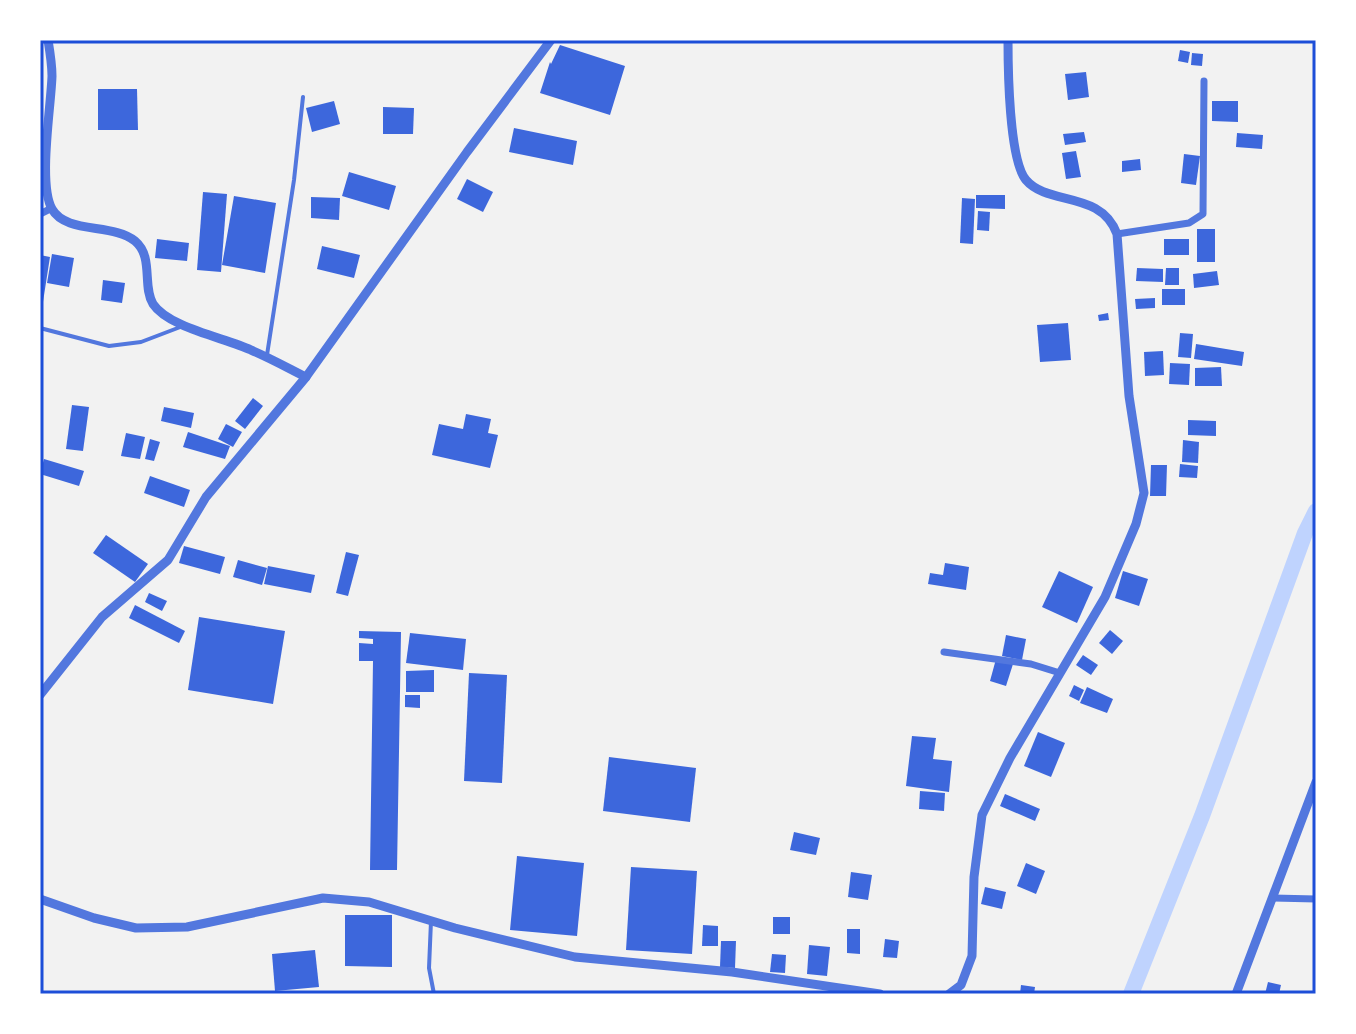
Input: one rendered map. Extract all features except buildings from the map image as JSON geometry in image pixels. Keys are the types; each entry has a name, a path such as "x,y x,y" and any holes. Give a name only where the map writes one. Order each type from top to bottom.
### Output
{"street":[{"path":"48,40 52,71 46,169 52,208 60,218 72,224 111,230 136,242 145,258 152,302 163,314 306,377"},
{"path":"40,695 102,617 168,560 206,497 306,377 551,40"},
{"path":"949,994 961,985 972,956 974,877 982,815 1010,758 1105,597 1136,524 1144,493 1129,396 1117,234 1107,215 1096,208 1033,186 1022,175 1009,93 1008,40"},
{"path":"1117,234 1189,223 1203,214 1204,81"},
{"path":"40,214 52,208"},
{"path":"944,652 1031,664 1060,673"},
{"path":"1236,994 1316,782"},
{"path":"40,899 94,918 136,928 187,927 323,898 369,902 575,957 732,972 880,994"},
{"path":"1273,898 1316,899"}],"lane":[{"path":"267,358 294,180 303,97"},
{"path":"40,328 109,346 141,342 186,325"},
{"path":"431,921 429,968 434,994"}],"waterway":[{"path":"1131,994 1202,816 1305,533 1316,511"}]}
